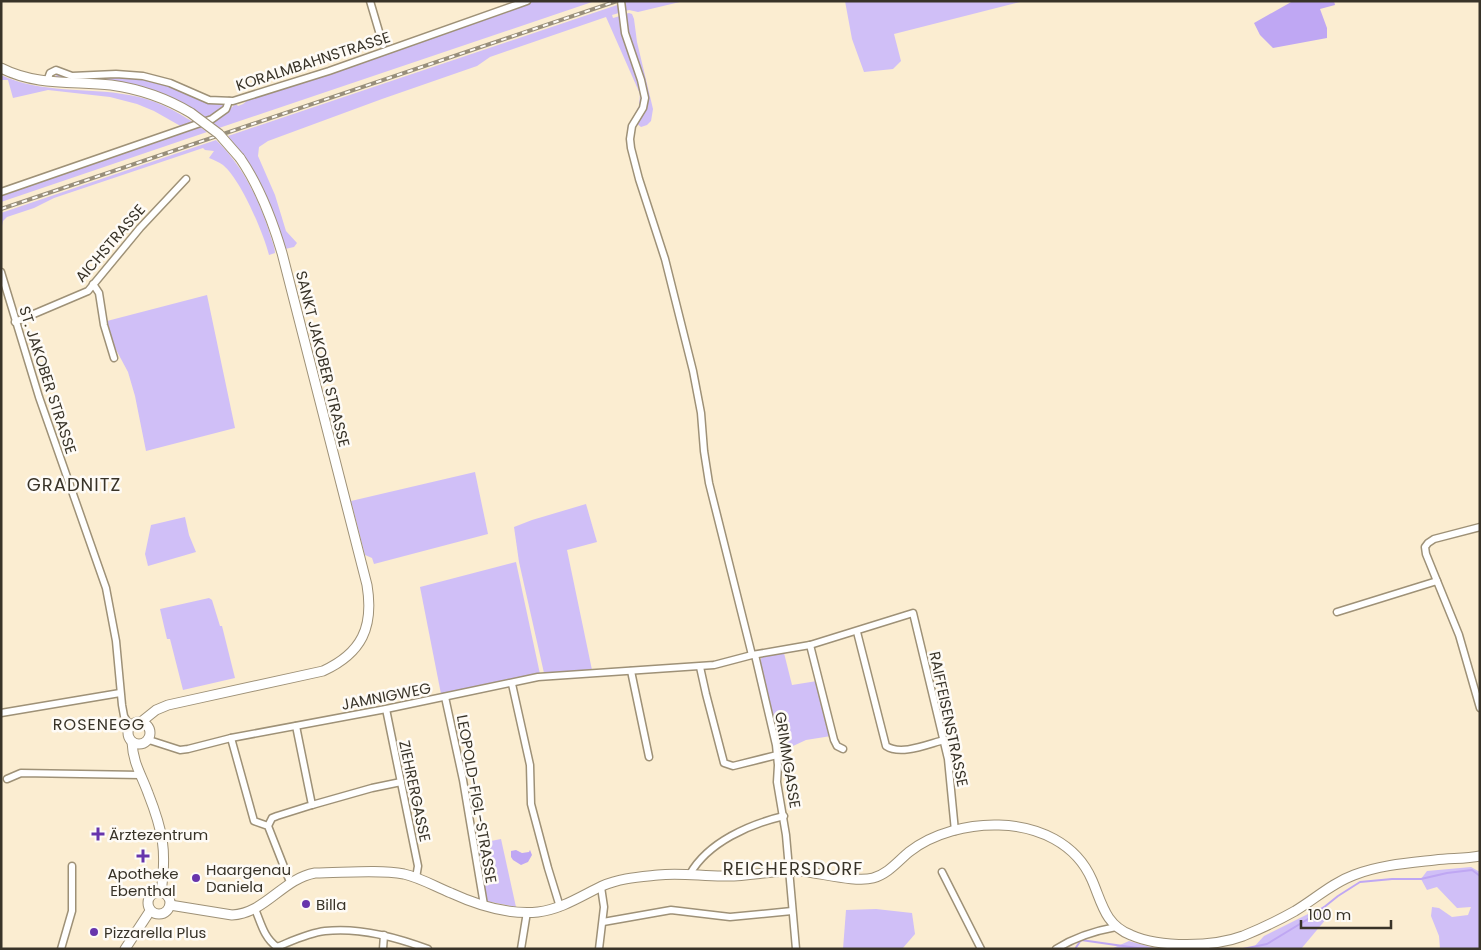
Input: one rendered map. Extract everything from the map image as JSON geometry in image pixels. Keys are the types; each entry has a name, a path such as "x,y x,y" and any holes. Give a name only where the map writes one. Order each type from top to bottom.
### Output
{"main road":[{"name":"SANKT JAKOBER STRASSE","path":"1,68 23,77 47,82 130,88 158,96 191,112 214,129 240,158 261,194 282,253 369,599 367,626 359,644 352,653 336,665 310,674 180,703 145,724 137,722 130,726"},
{"path":"136,743 149,740 150,736 145,724"},
{"path":"130,726 128,734 136,743"},
{"path":"136,743 133,758 160,825 164,842 161,892"},
{"path":"170,905 232,915 246,913 255,909 298,877 315,873 388,872 416,878 463,899 484,905 538,912 560,907 601,887 638,877 669,874 742,876 788,871 858,879 871,878 882,874 920,844 955,831 984,826 1011,826 1033,830 1050,836 1071,850 1083,864 1093,882 1102,909 1116,927 1138,938 1171,944 1205,944 1242,936 1295,910 1336,882 1375,868 1438,859 1467,859 1480,856"},
{"path":"161,892 168,896 170,905 168,910 160,914 150,911 147,902 153,893 161,892"},
{"path":"124,949 150,911"}],"street":[{"path":"370,1 383,45"},
{"name":"KORALMBAHNSTRASSE","path":"1,192 212,119 226,109 229,101 244,99 292,83 527,1"},
{"name":"GRIMMGASSE","path":"621,1 627,42 641,80 644,98 643,108 632,126 631,148 638,179 665,259 693,371 701,412 709,483 777,755 777,782 784,816 796,949"},
{"path":"47,82 50,72 56,70 72,76 135,75 164,81 209,100 229,101"},
{"name":"AICHSTRASSE","path":"16,322 88,291 140,228 186,179"},
{"name":"ST. JAKOBER STRASSE","path":"1,272 41,405 106,588 116,641 120,693 124,716 130,726"},
{"path":"93,284 99,293 104,325 114,358"},
{"path":"1480,527 1434,539 1426,545 1426,554 1459,636 1480,708"},
{"path":"1337,612 1437,581"},
{"name":"JAMNIGWEG","path":"149,740 180,750 231,738 386,710 546,676 714,665 753,655 810,645 857,632 913,613"},
{"name":"RAIFFEISENSTRASSE","path":"913,613 950,766 955,831"},
{"path":"857,632 886,746 891,749 908,749 944,740"},
{"path":"810,645 834,740 843,749"},
{"path":"700,667 724,763 733,766 777,755"},
{"path":"631,671 649,757"},
{"path":"512,684 530,765 532,804 560,907"},
{"path":"1,712 120,693"},
{"name":"LEOPOLD-FIGL-STRASSE","path":"445,697 465,790 484,905"},
{"name":"ZIEHRERGASSE","path":"386,710 418,866 416,878"},
{"path":"296,726 312,806"},
{"path":"231,738 254,821 268,826"},
{"path":"7,779 21,773 141,775"},
{"path":"290,882 268,826 272,818 372,788 401,782"},
{"path":"690,874 706,854 719,844 756,824 784,816"},
{"path":"61,949 72,911 72,866"},
{"path":"942,872 982,949"},
{"path":"599,949 604,900 601,887"},
{"path":"255,909 265,934 271,943 278,948 302,937 325,931 369,932 428,949"},
{"path":"602,922 671,910 730,917 792,911"},
{"path":"521,949 527,912"},
{"path":"1056,949 1071,940 1093,932 1116,927"},
{"path":"383,949 384,935"}],"shaded area":[{"path":"533,1 595,1 219,128 212,122 236,104 238,106 248,100"},
{"path":"629,1 684,1 638,12 629,10 612,15 613,18 620,16 640,81 643,102 629,127 628,148 627,128 639,106 640,94 606,17 490,57 477,66 268,141 259,147 258,156 275,195 286,231 297,243 294,247 285,249 244,156 228,136"},
{"path":"845,1 1024,1 894,34 901,61 893,69 864,72 852,39"},
{"path":"1293,1 1334,1 1335,5 1320,9 1327,28 1327,38 1273,48 1260,35 1254,23"},
{"path":"625,14 632,14 634,19 637,42 653,109 651,121 641,127 636,123 645,107 630,45"},
{"path":"56,74 145,78 223,103 224,106 208,119 180,101 148,88 117,83 56,79"},
{"path":"1,75 17,81 48,88 113,93 147,99 180,114 196,124 184,128 154,111 137,104 110,97 48,90 13,98 8,80 1,80"},
{"path":"200,127 207,132 1,202 1,194"},
{"path":"216,140 234,160 248,182 265,218 275,253 269,255 257,220 237,182 223,165 209,158 214,151 203,148 54,198 34,208 7,217 3,221 1,231 1,213"},
{"path":"207,295 235,428 146,451 128,372 113,344 107,321"},
{"path":"475,472 488,534 374,564 372,558 365,555 351,501"},
{"path":"586,504 597,542 567,550 592,670 544,673 519,562 514,527"},
{"path":"185,517 189,535 196,552 148,566 145,554 151,525"},
{"path":"516,562 540,674 441,694 420,587"},
{"path":"209,598 212,600 220,626 222,626 235,678 183,690 160,609"},
{"path":"784,653 792,685 817,681 831,736 806,740 793,746 779,744 760,661 762,656"},
{"path":"501,839 516,907 486,901 476,844"},
{"path":"516,850 522,853 529,852 530,850 532,855 528,862 521,865 513,860 511,851"},
{"path":"1471,867 1480,872 1480,949 1440,949 1439,936 1431,916 1432,907 1439,908 1452,917 1468,915 1471,907 1457,908 1437,887 1427,890 1421,879 1427,871"},
{"path":"1324,906 1332,912 1301,949 1252,949 1264,936"},
{"path":"876,909 912,913 915,934 902,949 843,949 846,910"},
{"path":"1129,941 1154,948 1154,949 1111,949"}],"waterway":[{"path":"1243,949 1267,944 1313,916 1338,896 1360,882 1421,879 1472,870 1480,876"},
{"path":"1075,949 1081,940 1144,949"}],"railway":[{"path":"1,209 617,1"}],"place":[{"name":"Ärztezentrum","path":"98,834"},
{"name":"Apotheke Ebenthal","path":"143,856"},
{"name":"Haargenau Daniela","path":"196,878"},
{"name":"Billa","path":"306,904"},
{"name":"Pizzarella Plus","path":"94,932"}],"district":[{"name":"GRADNITZ","path":"74,484"},
{"name":"ROSENEGG","path":"99,724"},
{"name":"REICHERSDORF","path":"793,868"}]}
